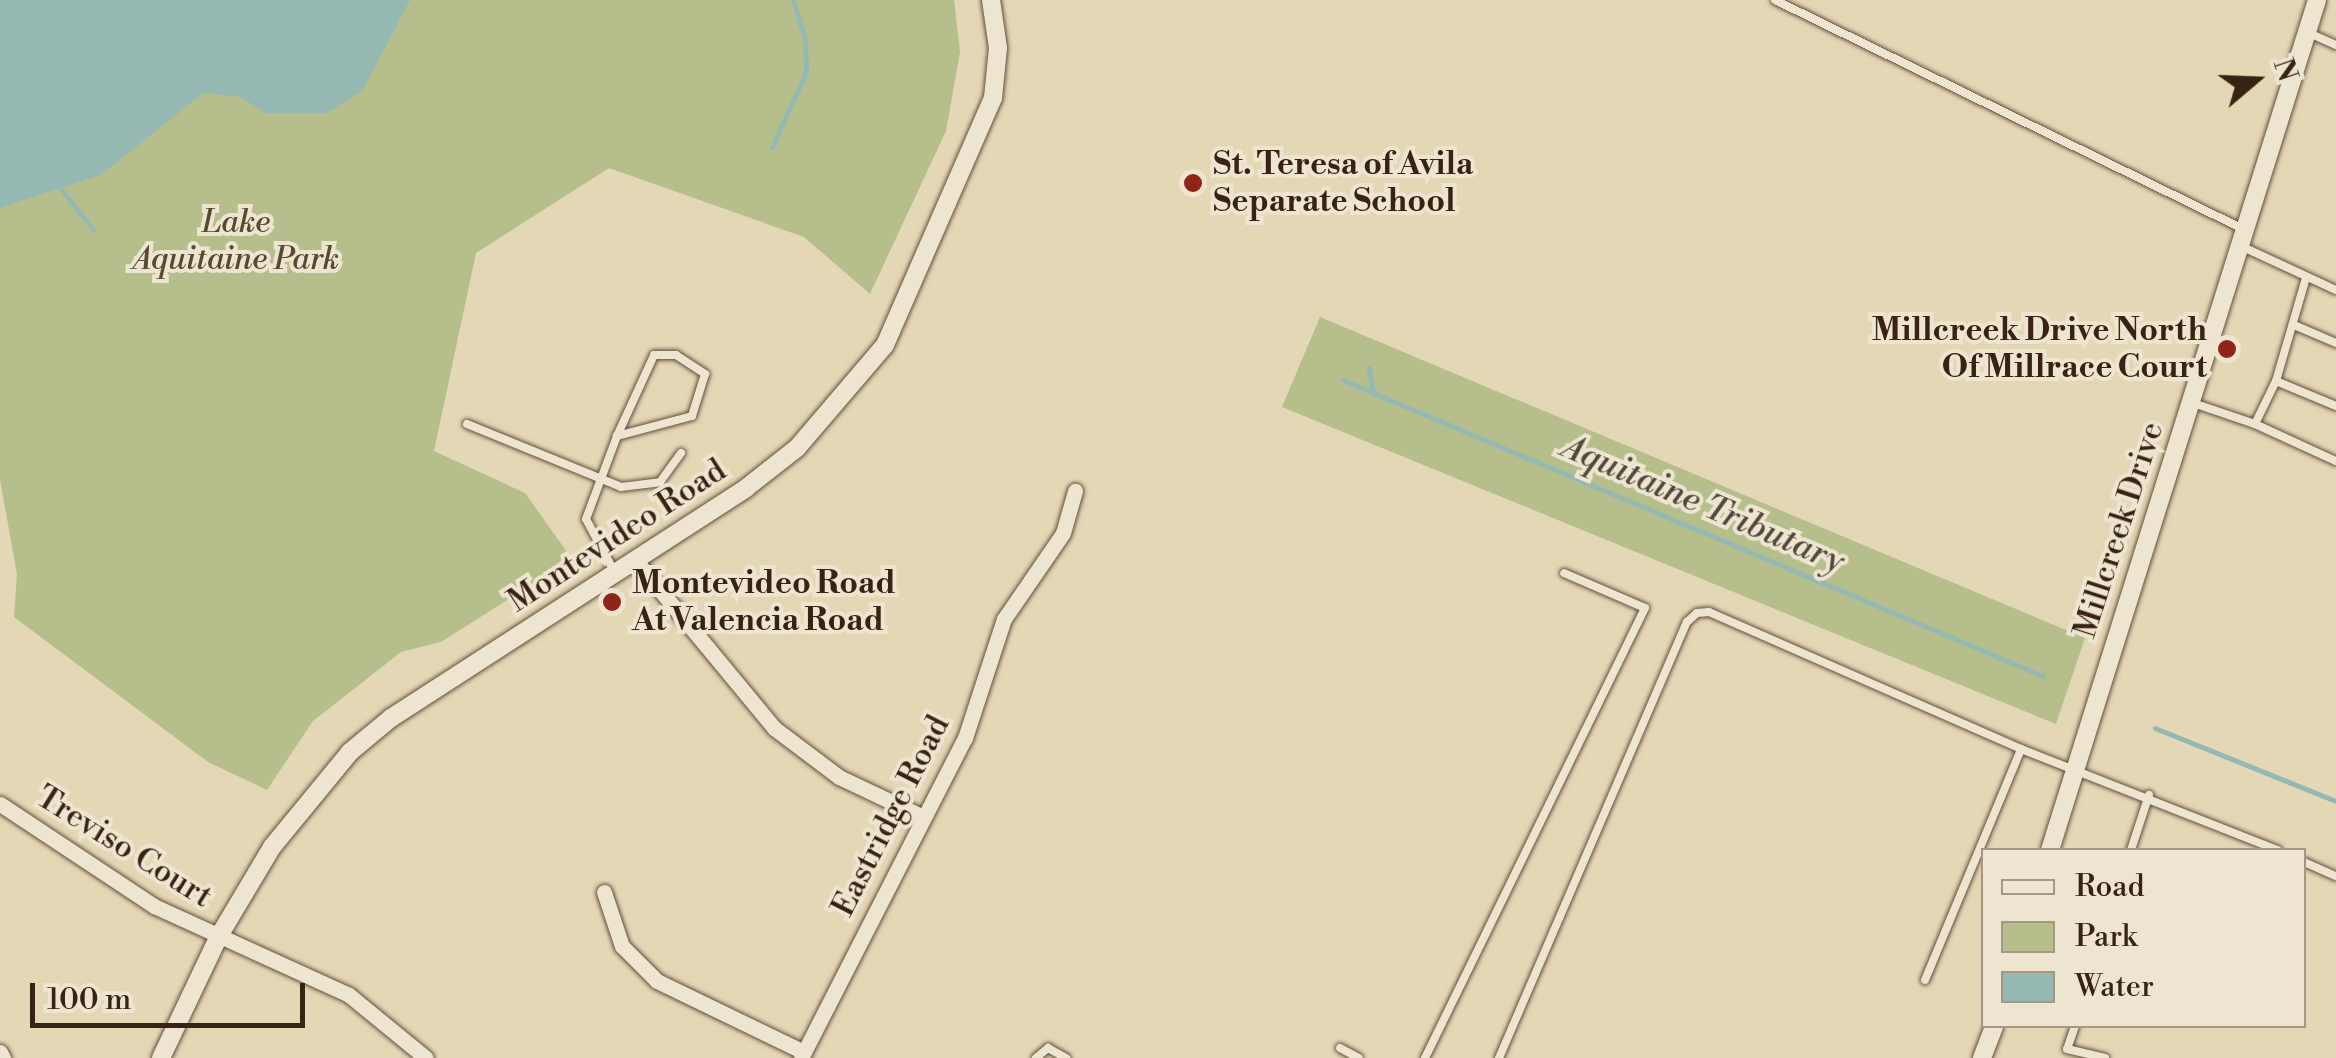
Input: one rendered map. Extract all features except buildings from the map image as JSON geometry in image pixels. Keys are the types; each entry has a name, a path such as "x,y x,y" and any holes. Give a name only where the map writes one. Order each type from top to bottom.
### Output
{"street":[{"name":"Montevideo Road","path":"161,1058 219,936 272,847 350,752 797,448 886,345 993,98 998,48 992,0"},
{"name":"Millcreek Drive","path":"2051,848 2318,0"},
{"name":"Eastridge Road","path":"803,1055 921,816 965,738 1004,618 1063,533 1075,491"},
{"path":"636,561 774,728 839,777 921,816"},
{"name":"Treviso Court","path":"0,804 154,906 219,936"},
{"path":"604,892 622,946 656,981 803,1055"},
{"path":"219,936 348,996 426,1058"},
{"path":"1982,1058 1993,1028"}],"lane":[{"path":"1775,0 2245,239 2306,278 2336,290"},
{"path":"2309,32 2336,45"},
{"path":"2256,424 2276,380 2306,278"},
{"path":"2294,326 2336,343"},
{"path":"615,573 586,519 617,436 654,356 676,354 705,374 692,416 617,436"},
{"path":"2276,380 2336,406"},
{"path":"2191,402 2256,424 2336,461"},
{"path":"467,424 602,480 640,488 660,482 680,453"},
{"path":"1425,1058 1644,608 1564,573"},
{"path":"1499,1058 1687,622 1697,613 1777,640 2021,749 2149,795 2273,848"},
{"path":"1925,980 2021,749"},
{"path":"2132,848 2149,795"},
{"path":"2306,863 2336,876"},
{"path":"2074,1028 2067,1049 2106,1058"},
{"path":"1036,1058 1048,1048 1066,1058"},
{"path":"1340,1048 1359,1058"}],"green space":[{"name":"Lake Aquitaine Park","path":"0,0 954,0 960,52 946,131 870,294 804,237 609,168 476,253 434,451 525,493 572,559 441,642 401,652 313,721 267,790 208,762 14,617 17,574 0,480"},
{"path":"1320,317 2085,638 2056,724 1282,407"}],"water":[{"path":"0,0 410,0 363,90 327,113 265,113 241,97 203,93 101,175 0,208"}],"waterway":[{"path":"772,147 806,72 805,39 793,0"},
{"path":"57,184 93,229"},
{"path":"1369,368 1373,392"},
{"name":"Aquitaine Tributary","path":"1343,380 2043,676"},
{"name":"Aquitaine Tributary","path":"2155,728 2336,801"}],"place":[{"name":"St. Teresa of Avila Separate School","path":"1193,183"},
{"name":"Millcreek Drive North Of Millrace Court","path":"2227,349"},
{"name":"Montevideo Road At Valencia Road","path":"612,602"}]}
